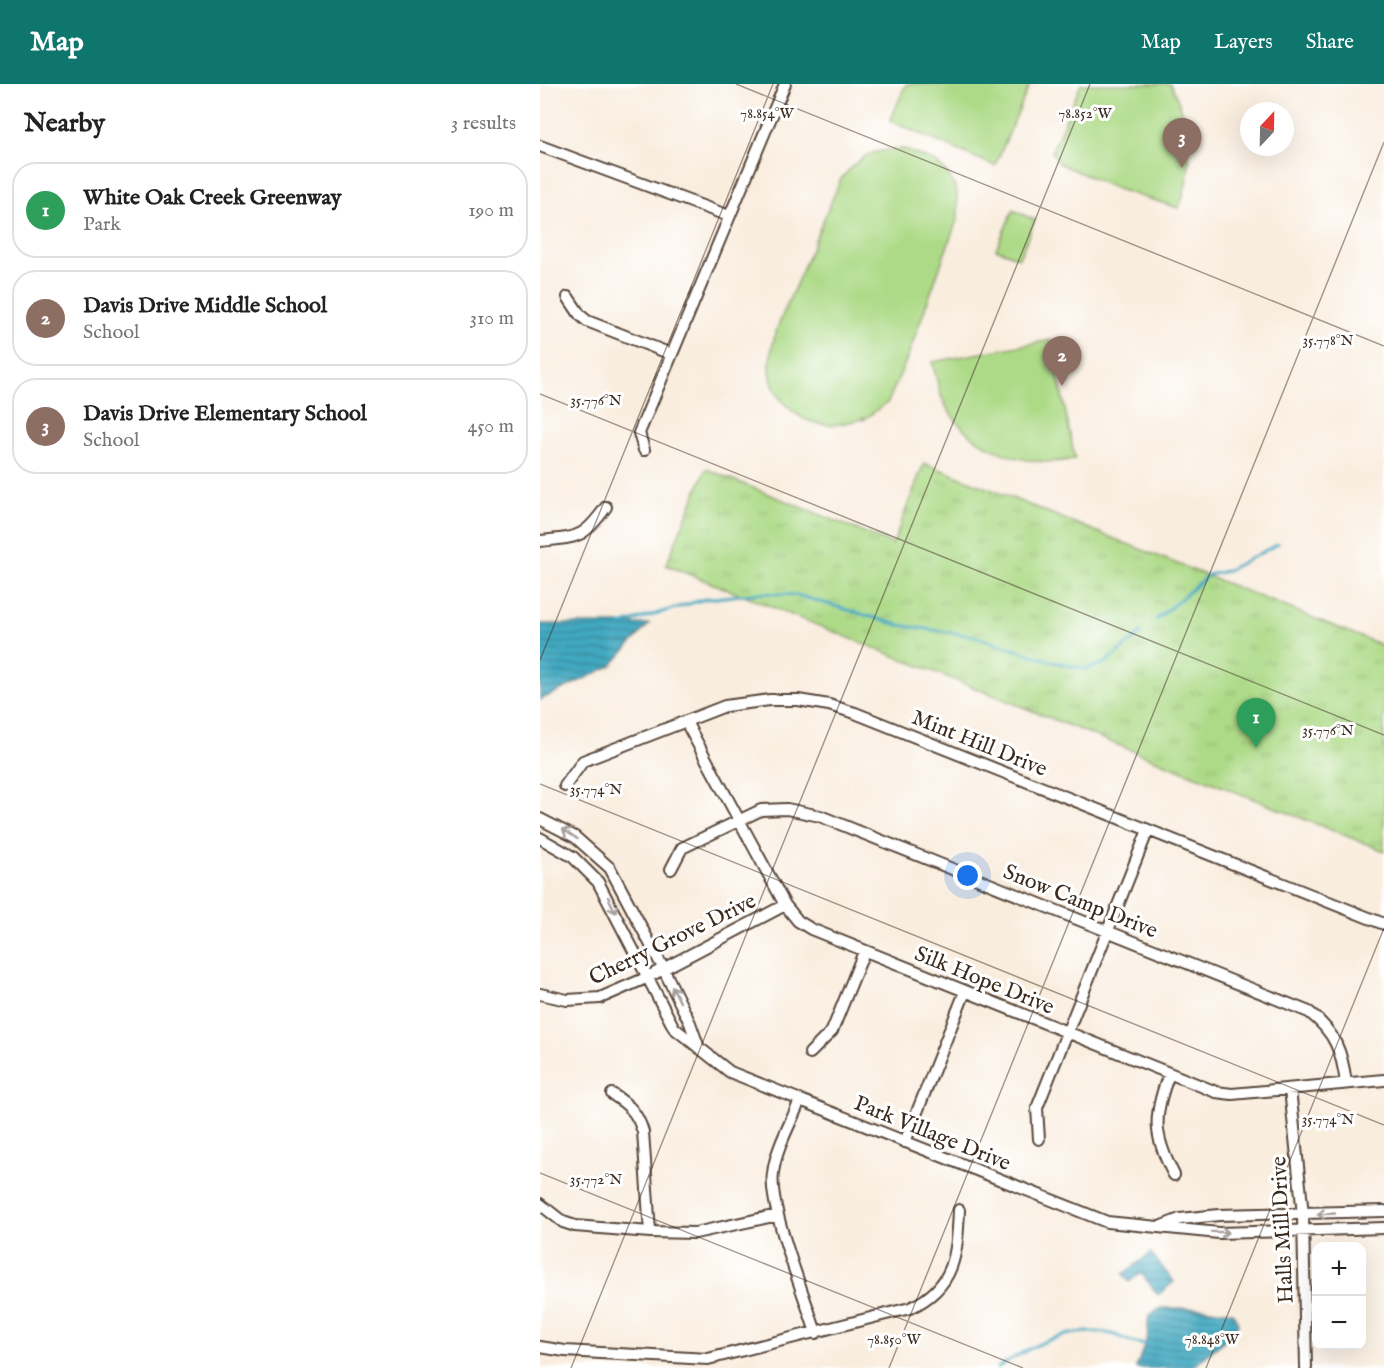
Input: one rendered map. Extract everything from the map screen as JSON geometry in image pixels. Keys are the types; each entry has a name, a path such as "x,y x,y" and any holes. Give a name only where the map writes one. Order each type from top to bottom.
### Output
{"street":[{"path":"644,450 639,434 785,84"},
{"path":"540,146 729,216"},
{"path":"568,297 574,309 587,321 671,354"},
{"path":"540,541 580,535 590,530 606,507"},
{"name":"Mint Hill Drive","path":"565,786 583,761 717,708 783,700 829,705 1384,924"},
{"name":"Silk Hope Drive","path":"686,722 785,905 798,921 811,929 1216,1092 1232,1094 1384,1080"},
{"name":"Snow Camp Drive","path":"671,869 682,848 737,819 761,810 799,810 820,816 1309,1012 1325,1025 1337,1042 1342,1053 1346,1083"},
{"path":"540,819 575,837 610,868 663,968 690,1023 699,1048"},
{"path":"1039,1139 1037,1108 1148,830"},
{"name":"Park Village Drive","path":"540,838 573,857 598,882 609,898 646,978 674,1028 730,1072 1107,1222 1219,1233 1384,1228"},
{"name":"Cherry Grove Drive","path":"540,994 567,1000 591,1000 646,978 785,905"},
{"path":"810,1053 832,1031 864,952"},
{"path":"905,1142 964,992"},
{"path":"1169,1074 1160,1099 1158,1124 1161,1149 1174,1175"},
{"name":"Halls Mill Drive","path":"1290,1089 1303,1215 1306,1368"},
{"path":"612,1094 633,1107 643,1132 650,1232"},
{"path":"800,1100 773,1174 778,1215 816,1333"},
{"path":"540,1204 563,1222 575,1226 650,1232 695,1233 778,1215"},
{"path":"540,1347 565,1351 708,1359 910,1308 931,1296 948,1276 954,1261 959,1210"},
{"name":"Park Village Drive","path":"1162,1226 1180,1219 1219,1215 1303,1215 1384,1211"}],"green space":[{"path":"906,84 1030,84 995,166 890,121"},
{"path":"1081,84 1170,84 1183,115 1189,145 1188,176 1179,208 1117,189 1058,163 1052,151"},
{"path":"903,149 936,162 949,175 957,192 958,217 908,356 888,402 862,421 864,418 828,425 812,422 790,409 780,399 774,387 770,367 776,333 841,179 861,159 874,152"},
{"path":"1013,210 1035,220 1019,258 996,249"},
{"path":"1051,340 1075,459 1056,462 1017,458 981,442 965,430 952,415 942,398 932,362"},
{"path":"924,463 1384,646 1384,851 666,565 706,469 893,544"}],"water":[{"path":"540,624 649,624 611,666 540,700"},
{"path":"1151,1253 1174,1282 1158,1295 1141,1273 1129,1282 1123,1274"},
{"path":"1161,1308 1203,1308 1232,1312 1239,1323 1230,1335 1193,1368 1136,1368 1148,1335 1150,1315"}],"waterway":[{"path":"1156,620 1208,575 1226,571 1278,544"},
{"path":"620,625 705,599 761,593 797,595 899,625 973,636 1054,662 1086,669 1105,663 1141,633"},
{"path":"997,1368 1049,1340 1077,1333 1107,1333 1134,1343 1146,1344"}],"place":[{"name":"Davis Drive Elementary School","path":"1182,168"},
{"name":"Davis Drive Middle School","path":"1062,386"},
{"name":"White Oak Creek Greenway","path":"1256,748"}]}
